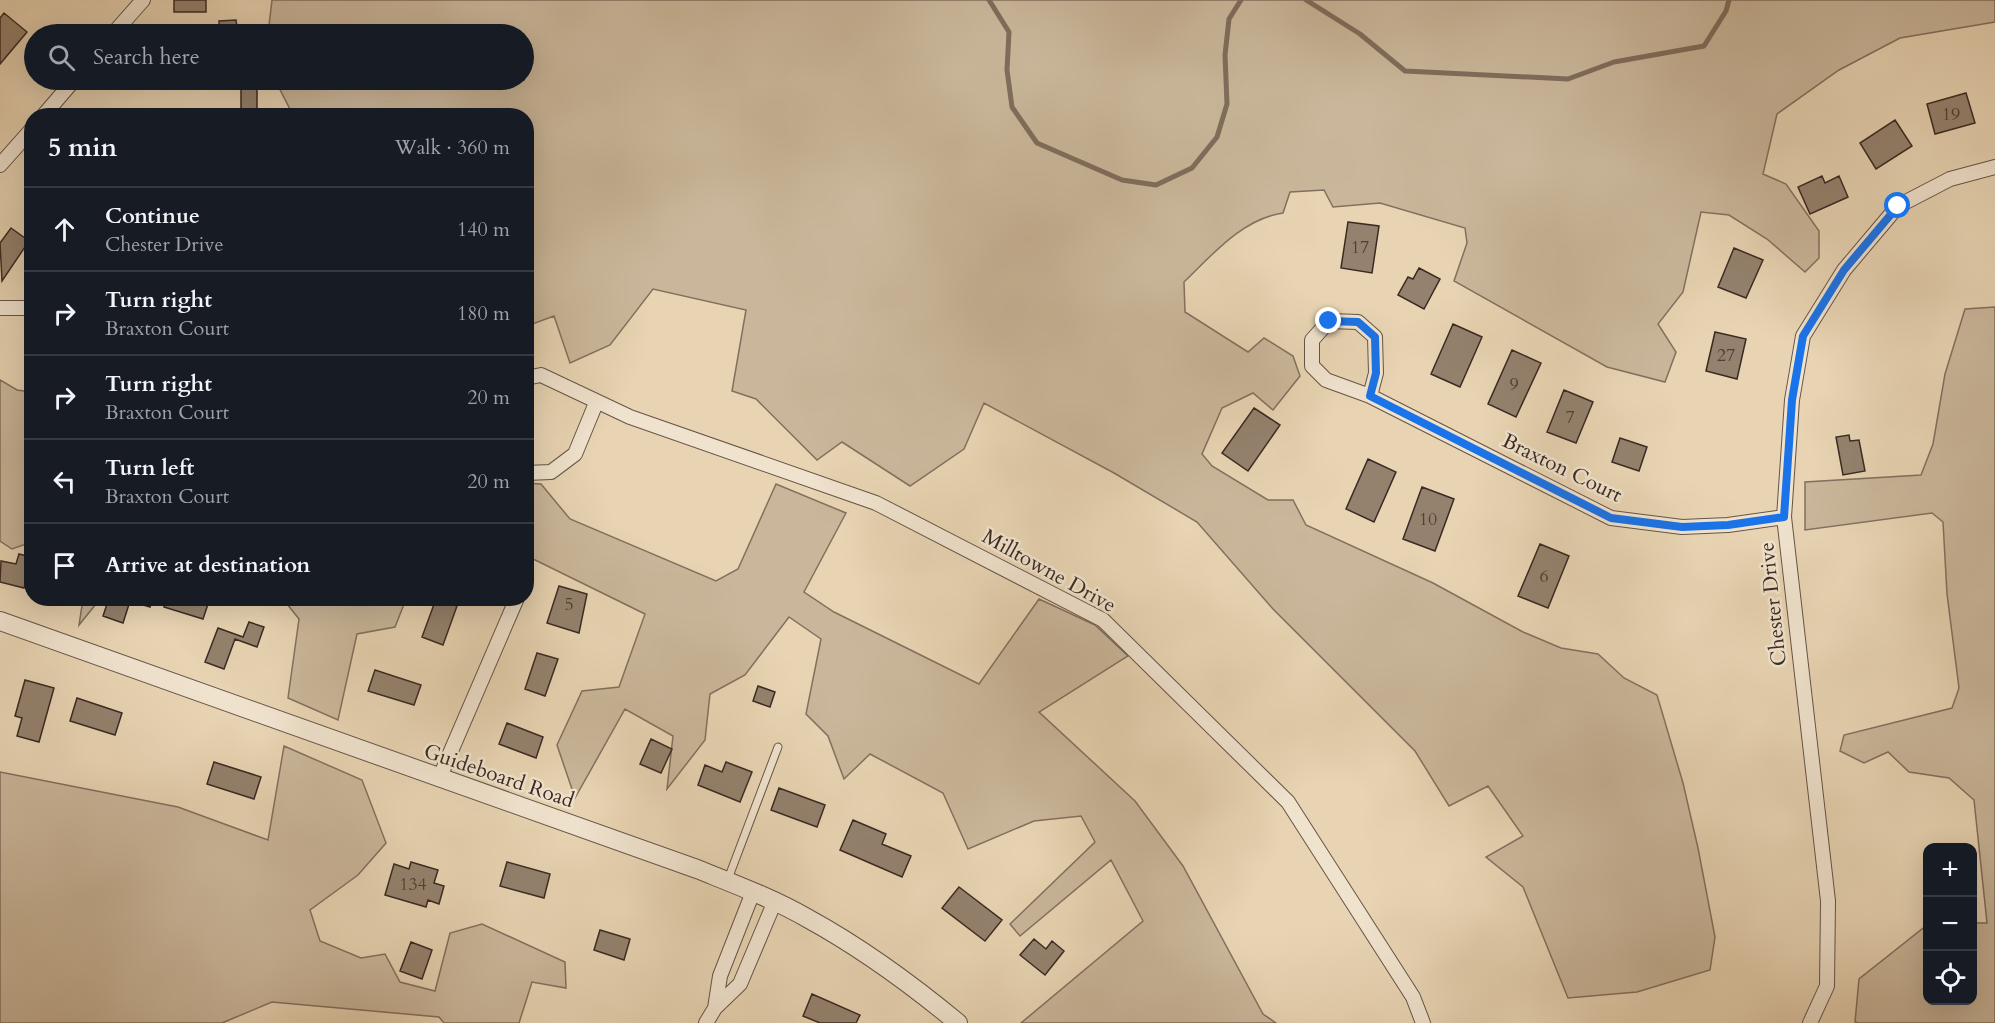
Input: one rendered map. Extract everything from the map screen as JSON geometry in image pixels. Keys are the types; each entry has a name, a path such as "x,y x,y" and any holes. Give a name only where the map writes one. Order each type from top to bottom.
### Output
{"street":[{"path":"122,24 142,0"},
{"path":"50,108 65,90"},
{"path":"0,165 24,138"},
{"name":"Chester Drive","path":"1810,1023 1827,986 1828,901 1784,517 1792,400 1803,336 1844,270 1898,206 1950,178 1995,167"},
{"path":"0,308 24,308"},
{"name":"Braxton Court","path":"1370,396 1376,373 1375,337 1358,322 1329,321 1312,340 1312,366 1326,380 1370,396 1611,518 1682,527 1728,525 1784,517"},
{"name":"Milltowne Drive","path":"534,376 541,375 596,403 876,503 1103,620 1288,802 1413,997 1423,1023"},
{"path":"534,473 550,472 575,454 596,403"},
{"path":"439,779 514,606"},
{"name":"Guideboard Road","path":"0,621 727,881 775,901 867,955 958,1023"},
{"path":"715,1008 720,976 753,892"},
{"path":"706,1023 715,1008 740,984 775,901"}],"lane":[{"path":"727,881 778,747"}],"shaded area":[{"path":"272,0 1995,0 1995,22 1900,38 1839,70 1777,114 1763,174 1786,184 1819,231 1819,258 1805,272 1767,239 1729,215 1701,212 1683,292 1658,324 1676,352 1665,382 1607,367 1454,281 1467,243 1465,228 1380,203 1333,207 1324,190 1290,192 1283,213 1268,217 1241,230 1184,282 1185,312 1248,352 1264,338 1293,356 1300,376 1273,410 1253,393 1222,408 1202,454 1212,466 1268,500 1293,500 1306,525 1433,583 1523,632 1561,648 1598,654 1624,678 1657,695 1683,783 1698,848 1715,937 1710,970 1637,992 1568,998 1523,887 1486,857 1523,836 1488,786 1449,806 1415,751 1273,609 1197,522 1114,473 984,403 964,449 910,486 842,442 817,460 756,399 732,391 746,310 653,289 610,345 570,363 554,316 534,323 534,108 289,108 280,90 534,90 534,24 269,24"},
{"path":"1995,307 1995,1023 1858,1023 1855,1022 1859,979 1923,928 1923,1005 1977,1005 1977,923 1987,923 1974,800 1949,778 1909,772 1888,752 1864,763 1840,751 1844,735 1952,708 1959,688 1947,594 1943,522 1932,513 1805,530 1805,482 1921,475 1933,444 1945,374 1965,309"},
{"path":"0,380 17,390 24,391 24,545 12,549 0,541"},
{"path":"534,484 541,484 570,519 716,581 738,569 776,484 846,513 804,592 834,612 979,684 1039,599 1095,625 1128,656 1039,712 1135,801 1183,866 1263,1014 1276,1023 1021,1023 1143,921 1111,860 1020,936 1010,924 1095,842 1081,816 1034,821 968,849 943,793 870,754 844,779 828,736 806,714 821,639 789,617 745,675 710,694 705,740 667,789 673,736 625,709 575,798 557,745 582,691 619,687 645,614 534,559"},
{"path":"82,606 94,606 79,625"},
{"path":"289,606 403,606 395,627 357,634 338,720 288,698 299,619"},
{"path":"284,746 362,780 386,843 358,875 310,910 320,941 361,958 385,954 400,982 435,991 450,933 482,924 565,962 566,988 532,982 519,1023 444,1023 439,1017 272,1002 222,1023 0,1023 0,772 178,807 268,840"}],"building":[{"path":"174,0 206,0 206,12 174,12"},
{"path":"4,13 24,30 24,36 0,64 0,18"},
{"path":"236,20 237,24 219,24 219,21"},
{"path":"241,90 257,90 257,108 241,108"},
{"path":"1966,93 1975,123 1935,134 1927,104"},
{"path":"1895,120 1912,146 1876,169 1860,143"},
{"path":"1822,176 1825,183 1839,176 1848,197 1810,214 1798,187"},
{"path":"1348,222 1379,226 1372,273 1341,268"},
{"path":"11,228 24,237 24,248 2,281 0,243"},
{"path":"1734,248 1763,260 1746,298 1718,287"},
{"path":"1419,268 1440,279 1424,309 1398,295 1408,277 1413,279"},
{"path":"1453,324 1482,337 1460,387 1431,374"},
{"path":"1715,332 1746,339 1737,379 1706,371"},
{"path":"1512,350 1541,363 1516,417 1488,404"},
{"path":"1564,390 1593,402 1576,443 1547,432"},
{"path":"1254,408 1280,425 1248,471 1222,453"},
{"path":"1849,435 1850,441 1859,440 1865,471 1843,475 1836,437"},
{"path":"1620,438 1647,447 1639,471 1612,462"},
{"path":"1368,459 1396,472 1374,522 1346,509"},
{"path":"1422,487 1454,499 1435,551 1403,539"},
{"path":"1540,544 1569,556 1548,608 1518,596"},
{"path":"19,554 24,555 24,588 0,582 1,561 16,564"},
{"path":"559,586 587,594 579,633 547,623"},
{"path":"106,606 128,606 123,623 103,616"},
{"path":"164,606 207,606 203,619"},
{"path":"433,606 457,606 443,645 422,637"},
{"path":"249,622 264,627 257,647 235,639 224,669 205,662 218,628 243,637"},
{"path":"537,653 558,659 545,696 525,689"},
{"path":"375,670 421,685 414,705 368,691"},
{"path":"25,680 54,688 39,742 17,736 22,718 15,716"},
{"path":"758,686 775,692 770,707 753,701"},
{"path":"77,698 122,713 115,735 70,721"},
{"path":"507,723 543,737 536,758 499,744"},
{"path":"651,739 672,749 661,773 640,764"},
{"path":"214,762 261,777 254,799 207,784"},
{"path":"726,762 752,772 740,802 698,785 705,765 722,772"},
{"path":"779,788 825,805 817,827 771,810"},
{"path":"853,820 886,834 882,844 911,856 902,877 840,850"},
{"path":"411,862 438,870 434,883 444,886 439,904 428,900 426,907 385,895 394,864 409,869"},
{"path":"507,862 550,874 544,898 500,886"},
{"path":"959,887 1002,920 985,941 942,908"},
{"path":"600,930 630,939 624,960 594,950"},
{"path":"1034,939 1046,949 1052,941 1064,951 1045,975 1020,955"},
{"path":"411,942 432,950 422,979 400,971"},
{"path":"812,994 860,1015 856,1023 820,1023 803,1016"}],"waterway":[{"path":"989,0 1009,32 1007,70 1012,107 1037,143 1122,180 1156,185 1192,168 1217,137 1227,104 1225,55 1229,19 1241,0"},
{"path":"1306,0 1360,34 1405,71 1568,79 1614,62 1704,46 1726,11 1729,0"}],"route":[{"path":"1329,321 1358,322 1375,337 1376,373 1370,396 1611,518 1682,527 1728,525 1784,517 1792,400 1803,336 1844,270 1898,206"}]}
